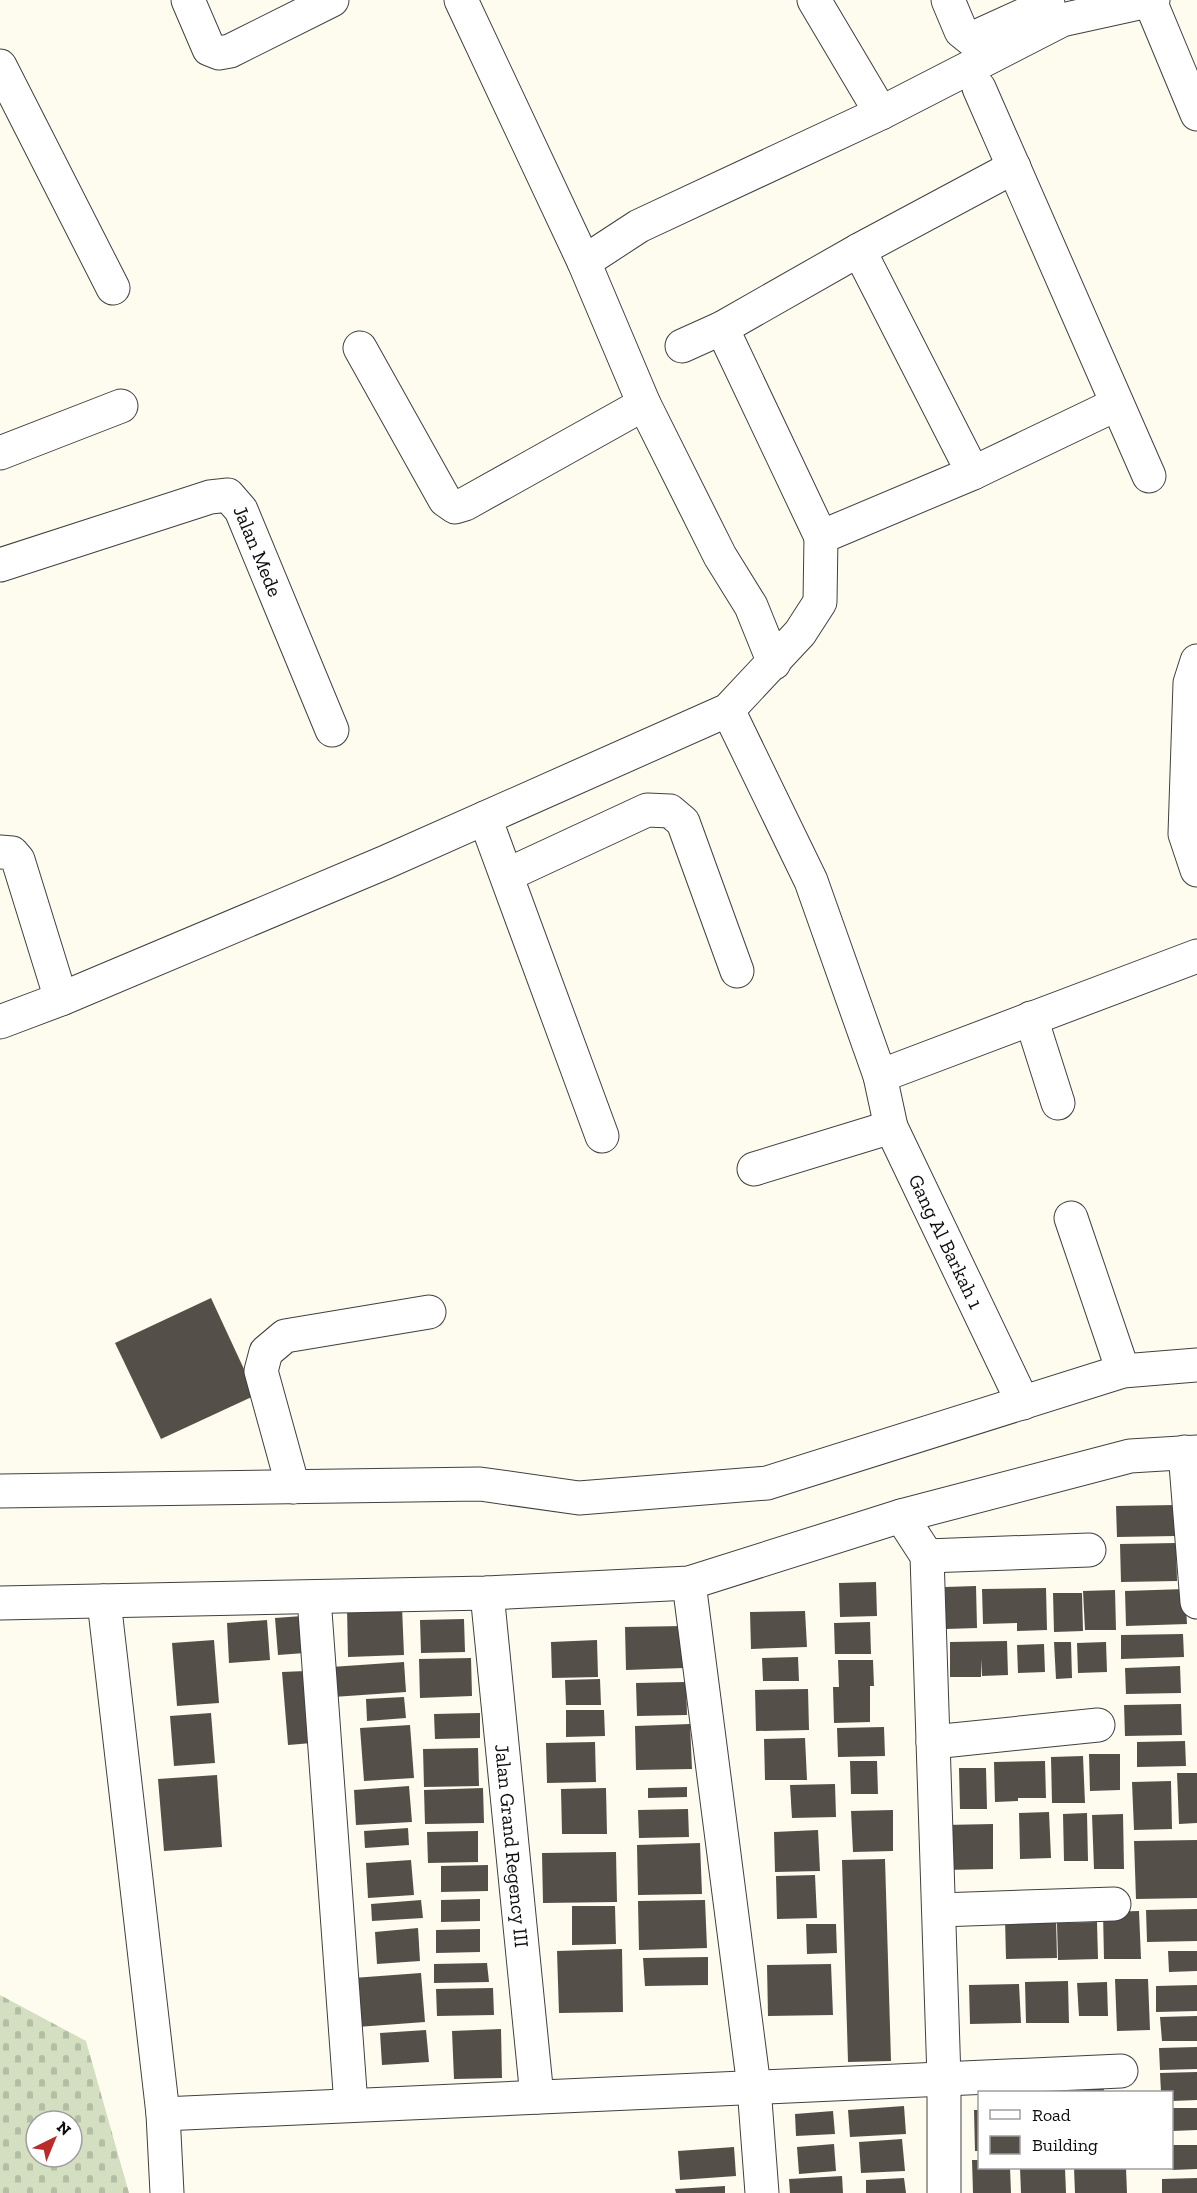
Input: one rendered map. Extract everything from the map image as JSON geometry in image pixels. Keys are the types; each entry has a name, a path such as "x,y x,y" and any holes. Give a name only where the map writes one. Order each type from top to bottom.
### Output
{"street":[{"path":"188,0 209,49 219,53 230,51 332,0"},
{"path":"461,0 584,262 644,404 720,556 751,606 774,663"},
{"path":"814,0 881,113"},
{"path":"948,0 961,31 971,39 1058,0"},
{"path":"584,262 639,226 881,113 1062,20 1140,1 1196,106"},
{"path":"0,66 113,288"},
{"path":"979,88 1149,476"},
{"path":"682,346 722,328 859,250 1014,167"},
{"path":"859,250 973,473"},
{"path":"0,1022 61,999 386,862 728,710 800,633 820,602 821,537 722,328"},
{"path":"360,348 445,500 455,507 465,504 644,404"},
{"path":"821,537 973,473 1117,404"},
{"path":"0,453 121,406"},
{"name":"Jalan Mede","path":"0,565 210,497 228,495 241,510 332,730"},
{"path":"1197,661 1190,684 1191,832 1197,870"},
{"name":"Gang Al Barkah 1","path":"728,710 811,880 880,1076 891,1127 1023,1403"},
{"path":"507,875 647,810 670,811 683,822 737,971"},
{"path":"485,818 602,1136"},
{"path":"0,852 12,853 18,860 61,999"},
{"path":"880,1076 1197,956"},
{"path":"1031,1018 1058,1103"},
{"path":"754,1169 891,1127"},
{"path":"1071,1218 1123,1371"},
{"path":"293,1487 261,1371 266,1352 285,1336 429,1312"},
{"path":"0,1491 480,1484 579,1498 767,1483 1123,1371 1197,1365"},
{"path":"0,1604 487,1593 688,1583 901,1516 1130,1456 1191,1452 1197,1602"},
{"path":"901,1516 927,1556 944,2079 944,2193"},
{"path":"927,1556 1089,1550"},
{"path":"688,1583 754,2087 762,2193"},
{"name":"Jalan Grand Regency III","path":"487,1593 537,2097"},
{"path":"314,1598 351,2105"},
{"path":"104,1601 163,2114 167,2193"},
{"path":"933,1742 1098,1725"},
{"path":"939,1910 1114,1904"},
{"path":"163,2114 1121,2071"}],"green space":[{"path":"0,1995 86,2041 129,2193 0,2193"}],"building":[{"path":"211,1298 256,1395 161,1439 115,1343"},
{"path":"1175,1505 1176,1536 1117,1537 1116,1506"},
{"path":"1176,1543 1177,1581 1121,1582 1120,1544"},
{"path":"876,1582 877,1616 840,1617 839,1583"},
{"path":"976,1586 977,1628 946,1629 945,1587"},
{"path":"1046,1588 1047,1630 1017,1631 1017,1623 983,1624 982,1589"},
{"path":"1185,1589 1187,1624 1126,1626 1125,1591"},
{"path":"1115,1590 1116,1630 1085,1630 1083,1591"},
{"path":"1053,1593 1082,1593 1083,1631 1054,1632"},
{"path":"402,1607 404,1655 348,1657 347,1608"},
{"path":"805,1611 807,1647 751,1649 750,1612"},
{"path":"302,1616 305,1653 278,1655 275,1618"},
{"path":"464,1619 465,1652 421,1653 420,1620"},
{"path":"267,1620 270,1660 229,1663 227,1623"},
{"path":"870,1622 871,1654 835,1654 834,1623"},
{"path":"683,1626 684,1668 626,1670 625,1627"},
{"path":"1183,1634 1184,1657 1121,1659 1121,1635"},
{"path":"214,1640 219,1703 177,1706 172,1643"},
{"path":"597,1640 598,1677 552,1678 551,1642"},
{"path":"1007,1641 1008,1675 982,1676 981,1659 981,1677 950,1677 950,1642"},
{"path":"1054,1642 1071,1642 1072,1678 1056,1679"},
{"path":"1106,1642 1107,1672 1078,1673 1077,1643"},
{"path":"1044,1644 1045,1672 1018,1673 1017,1645"},
{"path":"798,1657 799,1681 763,1681 762,1658"},
{"path":"471,1658 472,1696 420,1698 419,1659"},
{"path":"838,1660 873,1660 874,1686 870,1686 870,1722 834,1723 833,1687 839,1687"},
{"path":"404,1662 406,1692 333,1697 331,1667"},
{"path":"1180,1666 1181,1693 1126,1694 1125,1668"},
{"path":"306,1671 312,1743 288,1745 282,1672"},
{"path":"600,1679 601,1705 566,1705 565,1680"},
{"path":"686,1682 687,1715 637,1716 636,1683"},
{"path":"808,1689 809,1730 756,1731 755,1690"},
{"path":"404,1697 406,1718 367,1721 366,1699"},
{"path":"1181,1704 1182,1735 1125,1736 1124,1705"},
{"path":"566,1710 604,1710 605,1736 566,1737"},
{"path":"211,1713 215,1763 174,1766 170,1716"},
{"path":"480,1713 480,1738 435,1739 434,1714"},
{"path":"690,1724 692,1769 636,1770 635,1726"},
{"path":"410,1725 414,1778 364,1781 360,1728"},
{"path":"884,1727 885,1756 838,1757 837,1728"},
{"path":"805,1738 807,1780 765,1780 764,1739"},
{"path":"1185,1741 1186,1766 1137,1767 1137,1742"},
{"path":"595,1742 596,1782 547,1783 546,1743"},
{"path":"478,1748 479,1786 424,1787 423,1749"},
{"path":"1089,1754 1120,1754 1120,1790 1090,1791"},
{"path":"1083,1756 1085,1803 1052,1803 1051,1757"},
{"path":"850,1761 877,1761 878,1794 851,1794"},
{"path":"1045,1761 1046,1798 1018,1798 1018,1801 995,1802 994,1762"},
{"path":"959,1768 986,1768 987,1809 960,1809"},
{"path":"1177,1773 1197,1773 1197,1823 1179,1824"},
{"path":"217,1775 222,1847 164,1851 158,1779"},
{"path":"1171,1781 1172,1829 1134,1830 1132,1782"},
{"path":"835,1784 836,1817 792,1818 790,1785"},
{"path":"409,1786 412,1822 356,1825 354,1790"},
{"path":"687,1787 687,1797 648,1798 648,1788"},
{"path":"483,1788 484,1823 425,1824 424,1790"},
{"path":"606,1788 607,1834 562,1834 561,1789"},
{"path":"688,1809 689,1837 639,1838 638,1810"},
{"path":"893,1810 893,1851 853,1852 851,1811"},
{"path":"1049,1812 1051,1858 1020,1859 1019,1813"},
{"path":"1087,1813 1088,1861 1064,1861 1063,1814"},
{"path":"1123,1814 1124,1869 1094,1869 1092,1815"},
{"path":"993,1824 993,1869 945,1870 944,1825"},
{"path":"408,1828 409,1845 365,1848 364,1831"},
{"path":"818,1830 820,1871 775,1872 774,1832"},
{"path":"478,1831 478,1862 428,1863 427,1832"},
{"path":"1197,1840 1197,1898 1136,1899 1134,1841"},
{"path":"700,1843 702,1894 638,1895 637,1845"},
{"path":"616,1852 617,1902 543,1903 542,1853"},
{"path":"885,1859 891,2061 848,2062 842,1860"},
{"path":"411,1860 414,1895 368,1898 366,1863"},
{"path":"488,1865 488,1891 441,1892 441,1866"},
{"path":"815,1875 817,1918 777,1919 776,1876"},
{"path":"480,1899 480,1921 441,1922 441,1900"},
{"path":"421,1900 423,1918 372,1921 371,1904"},
{"path":"705,1900 707,1948 639,1950 638,1901"},
{"path":"572,1906 615,1906 616,1944 572,1945"},
{"path":"1197,1909 1197,1941 1147,1942 1146,1910"},
{"path":"1139,1911 1141,1959 1104,1959 1103,1912"},
{"path":"1056,1917 1057,1958 1006,1959 1005,1918"},
{"path":"1097,1922 1098,1959 1058,1960 1057,1923"},
{"path":"806,1924 836,1924 837,1953 807,1954"},
{"path":"418,1928 420,1961 377,1964 375,1932"},
{"path":"480,1929 480,1952 436,1953 436,1930"},
{"path":"622,1949 623,2012 559,2013 557,1951"},
{"path":"1168,1951 1197,1951 1197,1971 1169,1972"},
{"path":"708,1957 708,1985 645,1986 643,1958"},
{"path":"487,1963 489,1982 434,1983 434,1964"},
{"path":"831,1964 833,2015 768,2016 767,1965"},
{"path":"421,1973 425,2022 357,2027 353,1978"},
{"path":"1115,1979 1148,1979 1150,2030 1117,2031"},
{"path":"1068,1981 1069,2023 1026,2023 1025,1982"},
{"path":"1107,1982 1108,2016 1079,2016 1077,1983"},
{"path":"1019,1984 1021,2023 970,2024 969,1985"},
{"path":"1197,1985 1197,2011 1156,2012 1156,1986"},
{"path":"493,1988 494,2015 437,2016 436,1989"},
{"path":"1197,2016 1197,2041 1162,2041 1160,2017"},
{"path":"501,2029 502,2078 454,2079 452,2031"},
{"path":"426,2030 429,2062 382,2065 380,2033"},
{"path":"1197,2047 1197,2069 1160,2070 1159,2048"},
{"path":"1197,2072 1197,2100 1173,2101 1173,2091 1161,2091 1160,2073"},
{"path":"1103,2077 1104,2091 1068,2091 1067,2078"},
{"path":"904,2106 906,2134 850,2137 848,2110"},
{"path":"1173,2108 1197,2108 1197,2130 1173,2131"},
{"path":"974,2110 978,2110 978,2151 975,2151"},
{"path":"833,2111 835,2134 796,2136 795,2114"},
{"path":"902,2139 905,2171 861,2173 859,2142"},
{"path":"834,2144 836,2171 799,2174 797,2147"},
{"path":"1173,2145 1197,2145 1197,2169 1172,2170"},
{"path":"734,2147 736,2176 680,2180 678,2151"},
{"path":"972,2160 978,2160 978,2169 1010,2169 1011,2193 973,2193"},
{"path":"1020,2169 1065,2169 1066,2193 1021,2193"},
{"path":"1074,2169 1126,2169 1127,2193 1075,2193"},
{"path":"842,2176 843,2193 790,2193 789,2179"},
{"path":"904,2178 906,2193 866,2193 866,2180"},
{"path":"1197,2178 1197,2193 1162,2193 1162,2179"},
{"path":"725,2186 725,2193 676,2193 675,2189"}]}
